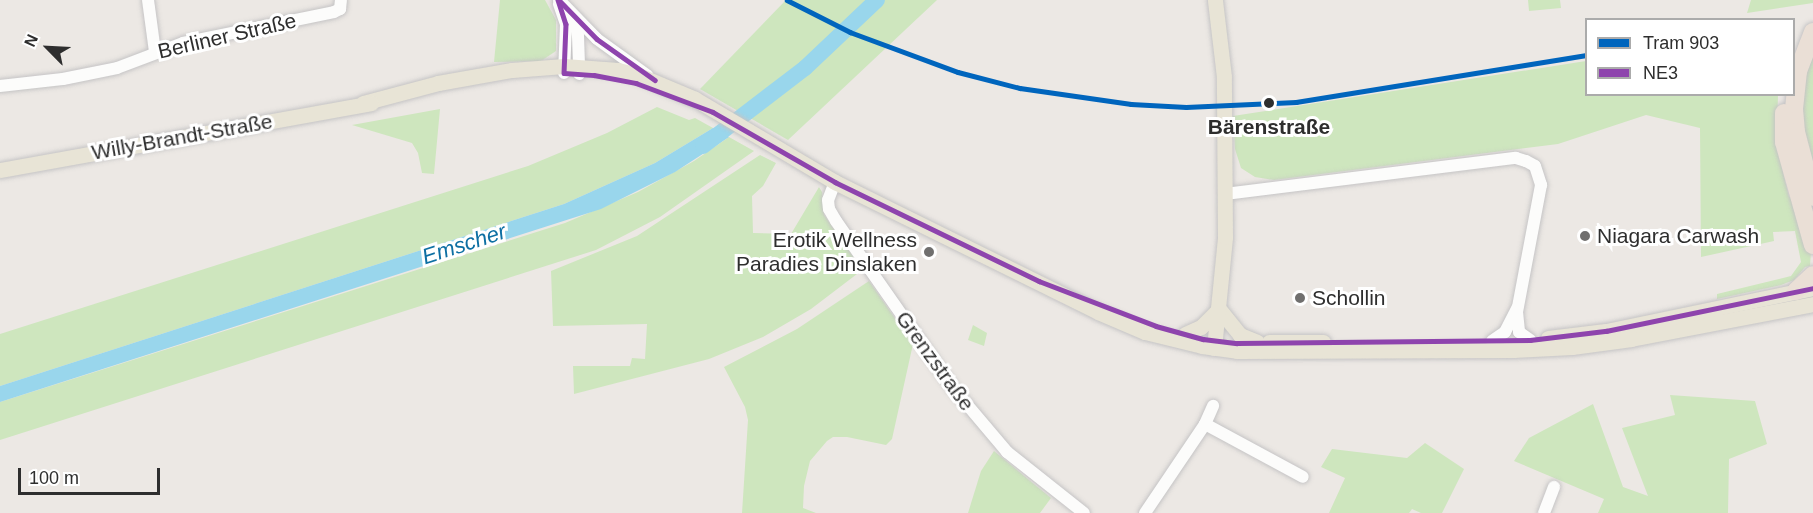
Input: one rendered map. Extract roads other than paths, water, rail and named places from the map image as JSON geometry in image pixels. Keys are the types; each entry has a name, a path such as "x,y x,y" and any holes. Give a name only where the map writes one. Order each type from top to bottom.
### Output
{"highway":[{"path":"1795,54 1811,28"},
{"path":"1811,28 1798,71 1794,109 1798,142 1813,197"},
{"path":"1785,100 1790,146 1813,218"},
{"path":"1785,100 1784,142 1813,245"},
{"path":"1807,292 1813,275"}],"main road":[{"path":"1215,0 1224,77 1225,194 1225,237 1215,344"},
{"name":"Willy-Brandt-Straße","path":"571,70 636,83 713,112"},
{"name":"Willy-Brandt-Straße","path":"0,170 363,103 449,91 498,79 571,70 618,70 655,80 695,99 713,112 835,182 1098,312 1145,332 1215,344 1298,353 1513,350 1572,346 1641,337"},
{"name":"Willy-Brandt-Straße","path":"1039,281 1156,326 1215,344 1530,340 1606,332 1807,292"},
{"path":"1641,337 1658,329 1807,292"},
{"path":"1641,337 1813,304"},
{"path":"1185,334 1201,327 1219,309"},
{"path":"1219,309 1240,334 1257,342"}],"street":[{"path":"148,0 155,52"},
{"name":"Berliner Straße","path":"0,86 63,79 117,68 183,43 334,12 340,9 341,0"},
{"path":"558,0 597,39 655,80"},
{"path":"558,0 566,24 571,70"},
{"path":"571,70 578,36 574,16"},
{"path":"1225,194 1516,158 1526,161 1535,166 1541,184 1517,309 1519,332 1530,340"},
{"name":"Grenzstraße","path":"835,182 828,200 832,215 953,388 1007,452 1084,513"},
{"path":"1492,341 1505,332 1517,309"},
{"path":"1145,513 1205,424 1213,406"},
{"path":"1205,424 1303,477"},
{"path":"1544,513 1554,487"}],"water":[{"path":"713,128 729,137 675,172 601,209 0,402 0,386 564,204 655,163"}],"waterway":[{"name":"Emscher","path":"703,146 805,68 877,0"}],"tram line":[{"name":"903","path":"787,0 850,32 958,72 1020,88 1131,104 1186,107 1296,102 1585,55"}],"place":[{"name":"Bärenstraße","path":"1269,103"},
{"name":"Niagara Carwash","path":"1585,236"},
{"name":"Erotik Wellness Paradies Dinslaken","path":"929,252"},
{"name":"Schollin","path":"1300,298"}]}
